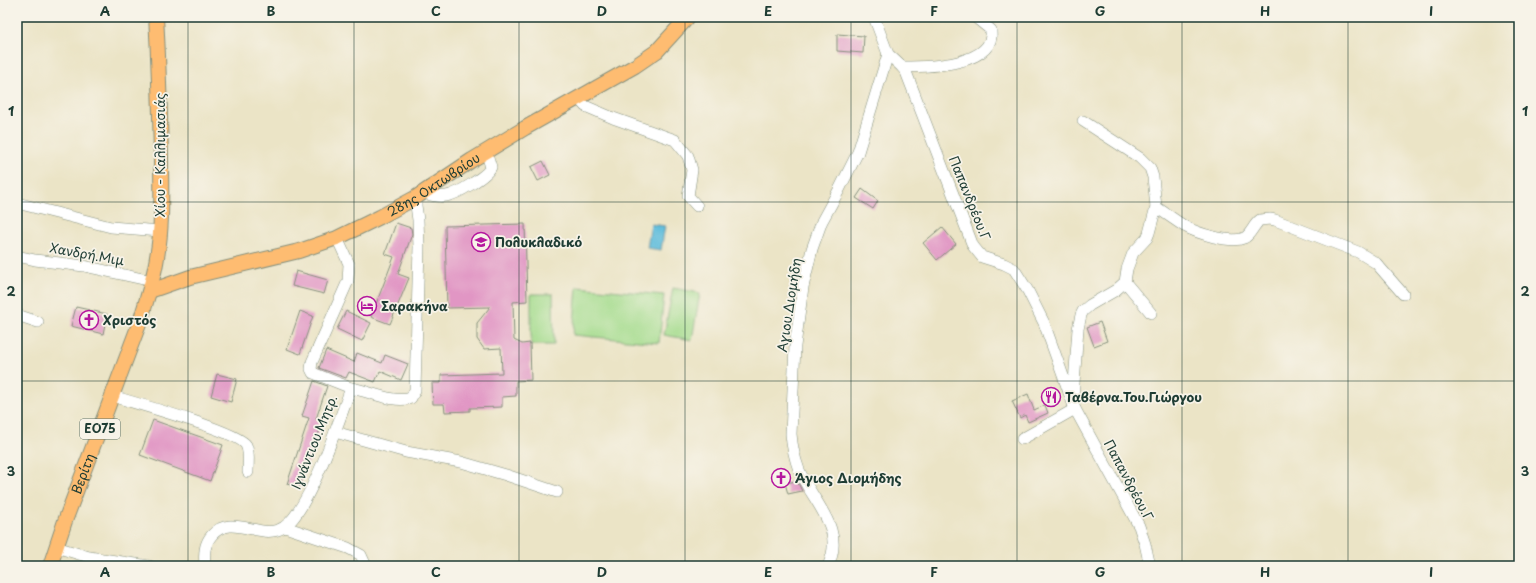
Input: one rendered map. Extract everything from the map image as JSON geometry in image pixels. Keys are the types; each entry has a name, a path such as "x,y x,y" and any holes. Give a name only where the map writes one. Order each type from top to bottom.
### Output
{"main road":[{"name":"Χίου - Καλλιμασιάς","path":"151,286 160,231 162,184 160,77 156,17"},
{"name":"28ης Οκτωβρίου","path":"151,286 281,256 337,238 380,217 420,195 486,151 654,54 688,17"},
{"name":"Βερίτη","path":"50,566 141,319 151,286"}],"street":[{"name":"Παπανδρέου.Γ","path":"874,17 888,54 906,72 973,246 982,257 1011,267 1018,275 1044,323 1074,404 1139,526 1146,544 1150,566"},
{"path":"902,67 943,65 980,54 987,48 990,42 991,30 975,17"},
{"name":"Αγιου.Διομήδη","path":"828,566 834,544 831,525 800,471 792,446 791,434 795,346 803,287 812,249 822,221 858,152 888,54"},
{"path":"578,98 586,106 613,118 675,140 688,156 692,170 688,196 697,206"},
{"path":"1022,439 1074,404 1078,329 1081,315 1090,305 1116,290 1125,282 1127,269 1133,253 1147,238 1156,207 1153,177 1150,168 1140,158 1083,121"},
{"path":"351,388 400,400 411,398 416,390 419,247 418,220 420,195 440,197 447,196 474,182 490,171 491,167 486,151"},
{"path":"17,203 111,227 160,231"},
{"path":"1156,207 1195,231 1228,239 1244,238 1260,220 1275,220 1358,252 1376,263 1403,294"},
{"name":"Ιγνάντιου.Μητρ.","path":"285,527 295,518 304,503 351,388 313,373 311,369 312,362 348,281 349,264 337,238"},
{"name":"Χανδρή.Μιμ","path":"17,256 35,260 84,266 151,286"},
{"path":"1125,282 1151,313"},
{"path":"17,315 38,322"},
{"path":"112,396 220,430 239,438 245,444 248,453 248,472"},
{"path":"334,432 406,452 461,462 506,474 557,492"},
{"path":"205,566 204,554 207,543 215,531 221,527 232,525 262,531 273,531 285,527 348,548 361,555 366,566"},
{"path":"56,547 89,557 149,566"}],"green space":[{"path":"577,287 664,295 659,343 573,335"},
{"path":"673,288 700,293 692,340 664,335"},
{"path":"531,294 553,294 554,345 531,345"}],"water":[{"path":"651,224 665,226 661,250 647,248"}],"building":[{"path":"837,34 864,36 863,53 837,51"},
{"path":"543,161 550,175 538,181 531,167"},
{"path":"862,189 878,201 873,209 856,198"},
{"path":"396,223 411,228 412,234 398,274 409,278 390,324 371,317 394,257 385,254"},
{"path":"525,224 527,301 513,302 514,340 522,344 530,343 531,380 516,381 516,396 502,397 502,407 470,408 470,411 445,412 444,404 433,404 432,383 441,383 441,375 502,373 501,348 484,349 477,339 477,323 490,307 447,308 445,226"},
{"path":"942,227 956,244 937,260 923,243"},
{"path":"296,271 328,280 324,294 292,286"},
{"name":"Χριστός","path":"76,307 107,314 103,334 71,326"},
{"path":"300,311 313,316 300,354 287,349"},
{"path":"346,311 371,323 362,341 337,329"},
{"path":"1100,322 1107,341 1094,346 1087,327"},
{"path":"326,350 354,362 357,353 382,363 385,355 408,364 401,380 380,371 375,382 349,372 346,378 319,368"},
{"path":"217,374 237,379 231,402 211,396"},
{"path":"314,381 327,386 316,419 323,421 299,488 287,484 309,418 302,416"},
{"path":"1028,394 1034,410 1045,405 1048,413 1028,422 1025,415 1020,418 1012,401"},
{"path":"153,420 223,445 210,481 140,455"},
{"path":"797,481 802,491 788,494 785,483"}],"place":[{"name":"Πολυκλαδικό","path":"481,242"},
{"name":"Σαρακήνα","path":"367,306"},
{"name":"Χριστός","path":"89,320"},
{"name":"Ταβέρνα.Του.Γιώργου","path":"1051,397"},
{"name":"Άγιος Διομήδης","path":"781,478"}]}
